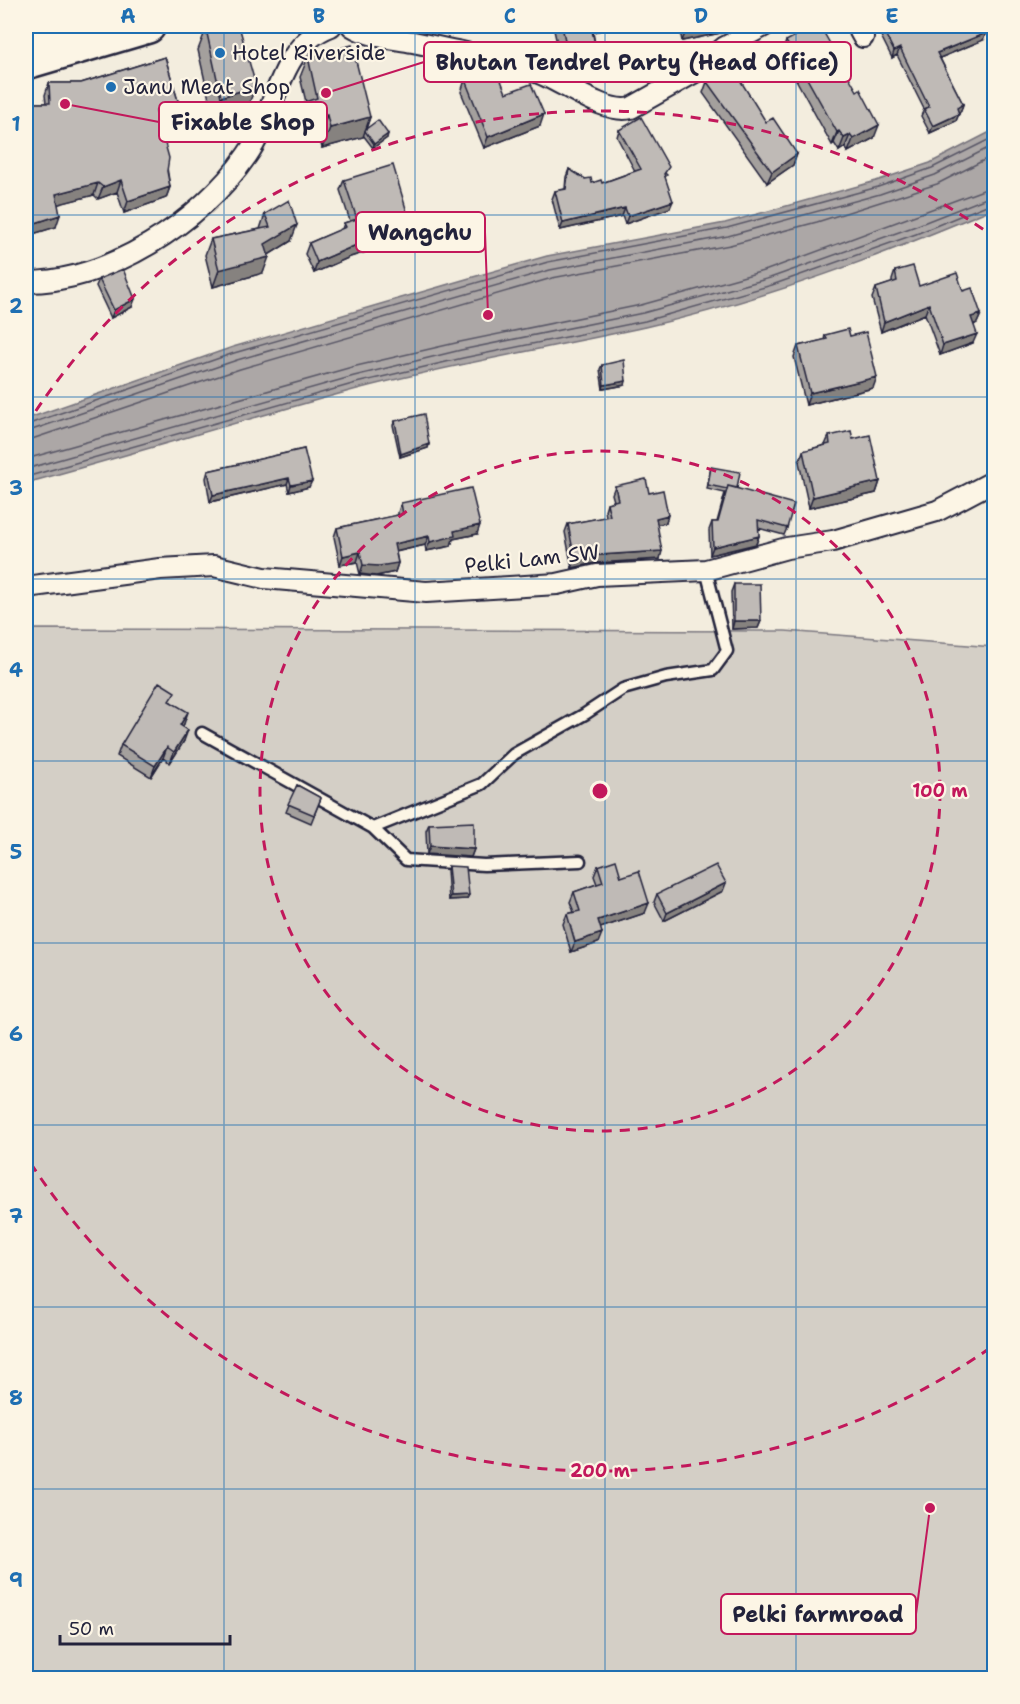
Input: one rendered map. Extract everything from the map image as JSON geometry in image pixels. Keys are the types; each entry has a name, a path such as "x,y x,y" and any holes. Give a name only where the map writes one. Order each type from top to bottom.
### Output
{"highway":[{"path":"26,37 64,26"},
{"path":"26,62 148,26"}],"street":[{"path":"26,282 48,282 105,267 163,237 213,195 248,155 271,108 287,63 304,42 318,30 330,26"},
{"path":"352,26 370,35 493,58 537,71 597,101 623,110 632,108 694,72 725,47 764,26"},
{"name":"Pelki Lam SW","path":"26,587 160,568 214,566 264,578 426,592 556,584 597,575 706,570 787,548 833,541 937,511 994,481"}],"lane":[{"path":"373,828 482,784 514,754 585,714 623,688 666,677 713,670 727,651 706,570"},
{"path":"202,733 373,828 406,860 484,865 580,861"}],"shaded area":[{"path":"26,629 785,631 994,647 994,1678 26,1678"}],"water":[{"path":"994,130 994,208 866,260 734,304 690,316 393,380 315,400 26,483 26,419 233,347 547,256 725,223 876,181 930,163"}],"building":[{"path":"218,26 239,26 256,86 221,97 206,29"},
{"path":"562,26 591,26 595,44 567,50"},
{"path":"814,26 820,26 857,91 860,89 879,125 853,139 850,135 844,138 839,131 837,132 786,41"},
{"path":"881,26 983,26 986,33 937,53 963,104 957,108 959,114 933,126 924,109 929,107 900,48 894,51"},
{"path":"352,45 370,117 330,128 327,115 309,119 305,102 317,98 308,57"},
{"path":"165,57 186,128 156,111 169,158 167,171 170,187 128,201 121,180 103,187 98,183 56,194 60,215 26,226 26,160 31,103 50,103 49,83 81,83"},
{"path":"732,67 766,122 773,118 797,154 772,172 707,82"},
{"path":"496,68 506,93 531,84 544,114 488,137 465,80"},
{"path":"641,117 669,167 664,174 673,201 628,216 625,208 563,223 555,191 566,189 569,169 585,179 591,178 592,183 601,180 602,183 641,169 619,130"},
{"path":"378,120 388,134 374,144 365,131"},
{"path":"393,165 412,229 354,246 317,262 309,243 346,227 344,223 357,219 344,180"},
{"path":"289,200 297,225 265,244 269,257 219,270 211,239 270,227 265,214"},
{"path":"913,266 919,286 957,273 963,291 972,288 981,314 971,317 977,334 943,345 929,304 884,322 876,288 897,281 895,271"},
{"path":"123,269 135,299 114,310 99,279"},
{"path":"848,329 850,336 866,332 877,377 810,393 798,346 827,339 825,335"},
{"path":"624,360 626,381 604,385 602,365"},
{"path":"994,408 994,443 987,442"},
{"path":"424,414 429,444 401,454 395,421"},
{"path":"851,431 853,439 870,435 880,481 813,497 803,451 830,444 829,436"},
{"path":"304,449 312,481 291,485 289,478 213,495 208,471"},
{"path":"711,467 740,472 737,488 728,486 727,489 708,485"},
{"path":"646,479 649,493 663,490 668,515 656,518 662,551 599,555 575,561 568,524 610,516 607,503 618,500 615,486"},
{"path":"728,486 794,504 787,528 758,520 759,536 713,547 712,522 718,522"},
{"path":"471,488 480,525 454,531 455,536 430,542 429,536 394,544 398,563 379,566 363,565 360,552 343,556 337,528 403,514 401,503"},
{"path":"734,584 760,584 761,621 734,621"},
{"path":"159,682 175,692 169,701 188,712 180,725 188,730 174,752 167,747 155,766 121,745"},
{"path":"297,785 321,798 314,815 288,804"},
{"path":"474,822 474,849 430,846 429,824"},
{"path":"616,860 621,877 639,871 649,903 598,920 602,933 575,942 567,914 580,911 574,892 603,882 598,866"},
{"path":"716,865 726,883 667,913 657,894"},
{"path":"448,866 466,867 469,895 451,896"}],"place":[{"name":"Hotel Riverside","path":"220,53"},
{"name":"Janu Meat Shop","path":"111,87"},
{"name":"Bhutan Tendrel Party (Head Office)","path":"326,93"},
{"name":"Fixable Shop","path":"65,104"},
{"name":"Wangchu","path":"488,315"},
{"name":"Pelki farmroad","path":"930,1508"}]}
